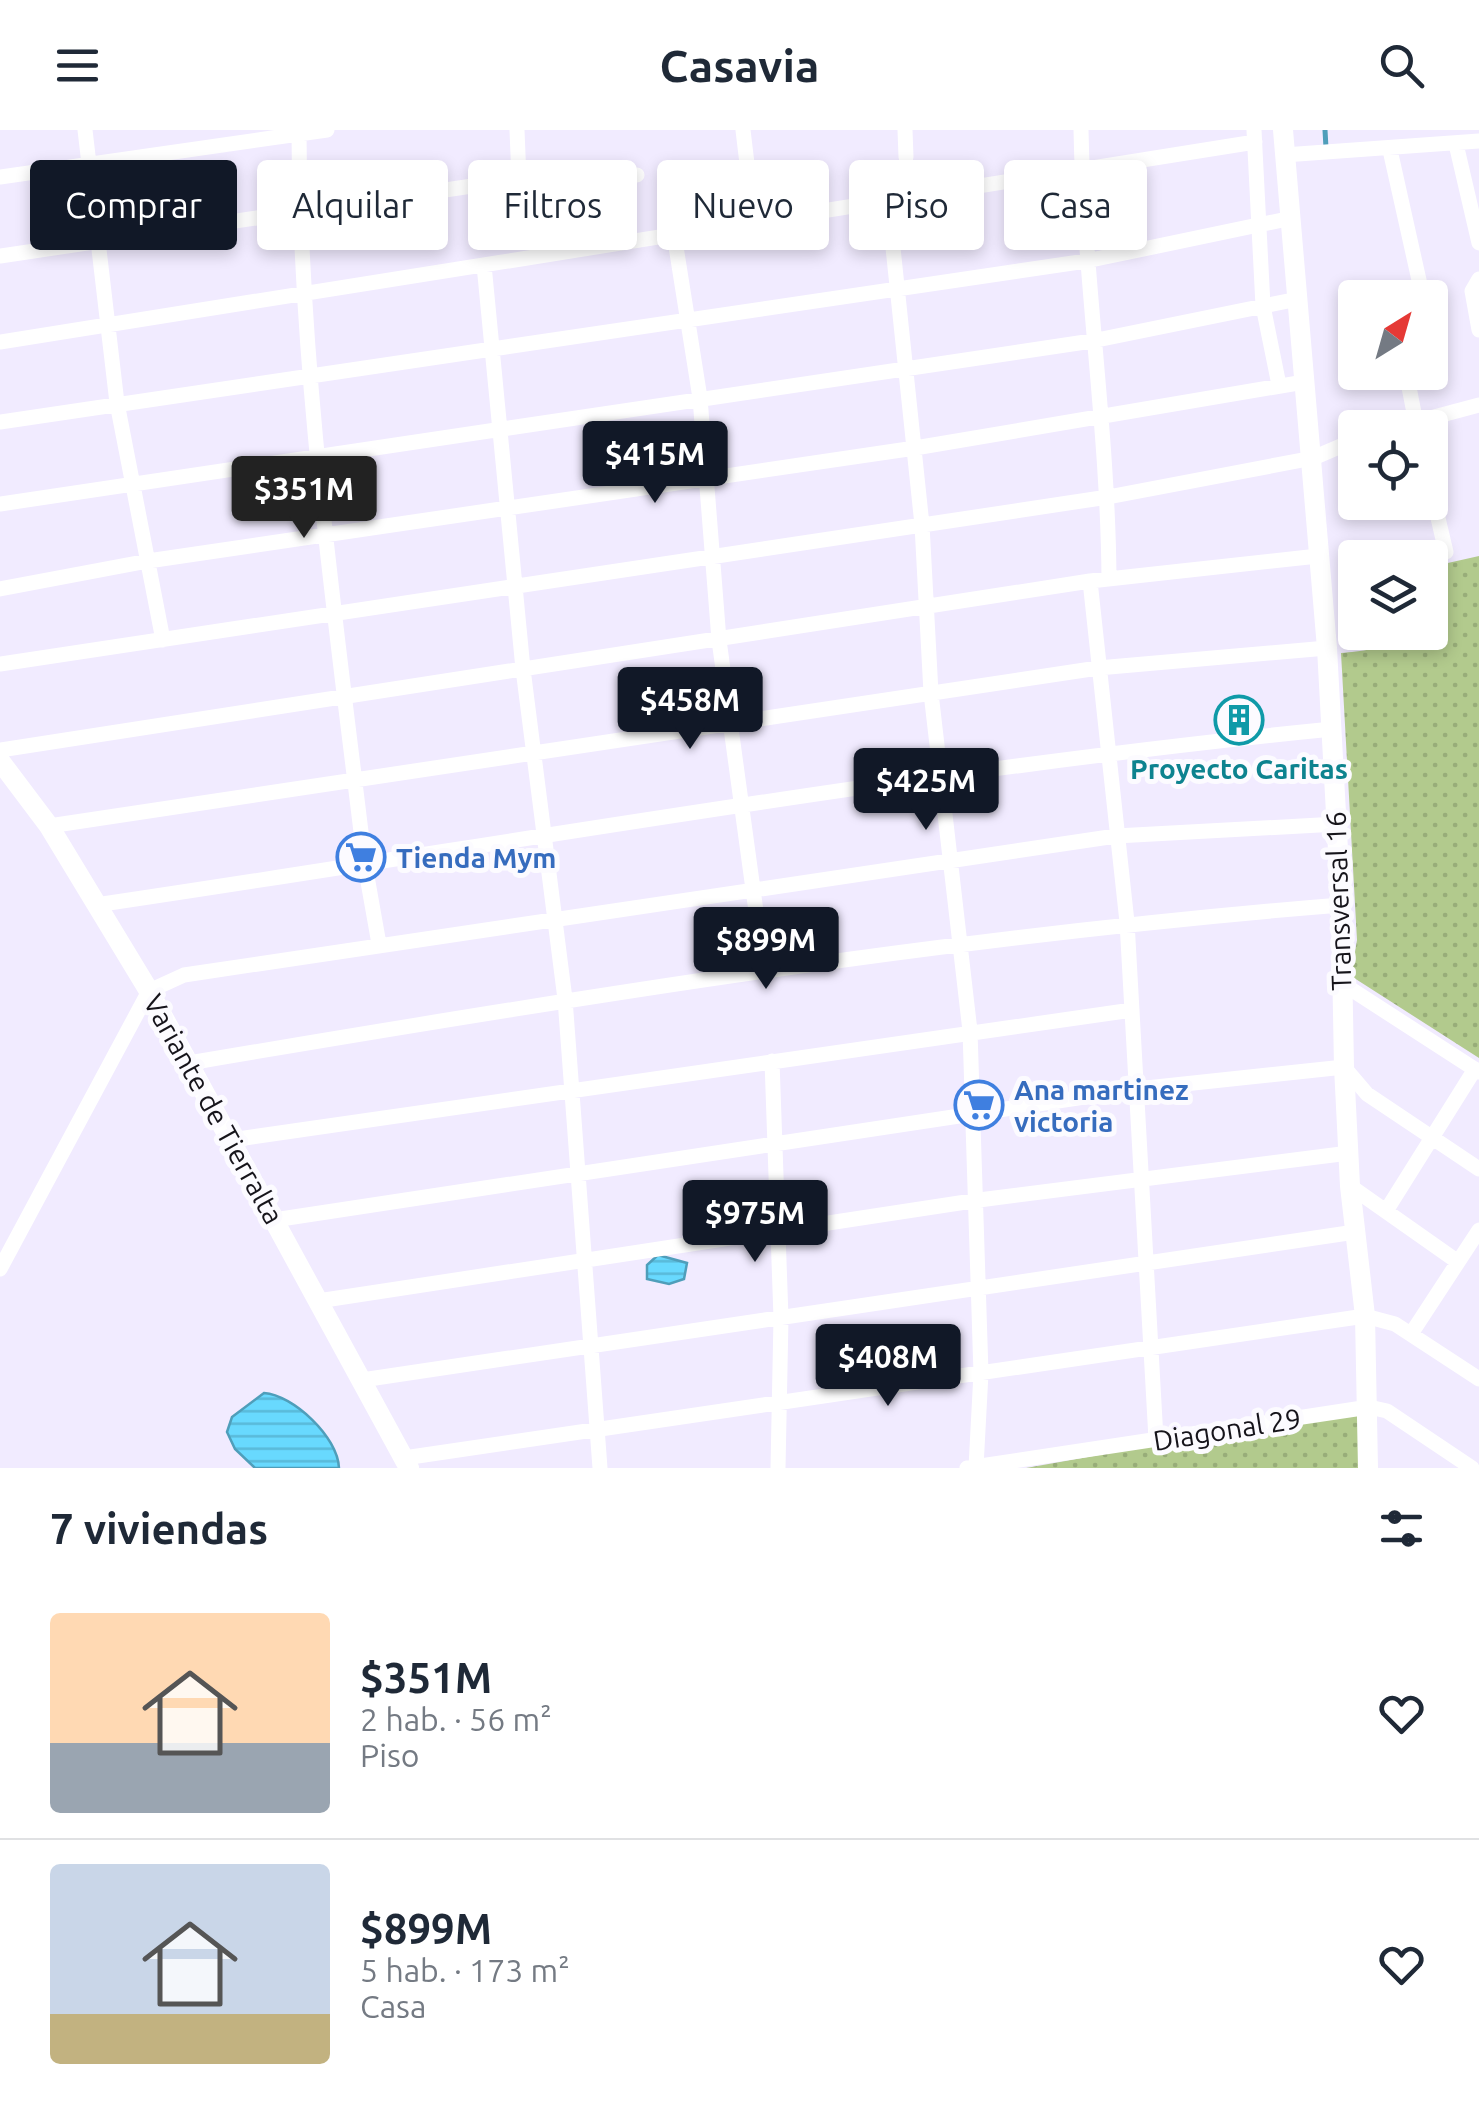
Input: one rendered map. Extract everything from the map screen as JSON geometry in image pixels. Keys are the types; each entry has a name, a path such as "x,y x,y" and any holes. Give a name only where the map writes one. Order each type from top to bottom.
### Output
{"main road":[{"name":"Transversal 16","path":"1283,130 1327,648 1342,905 1340,982 1348,1152 1370,1407 1368,1468"},
{"name":"Variante de Tierralta","path":"0,761 49,826 149,990 407,1463"}],"street":[{"path":"85,130 88,160"},
{"path":"120,160 328,130"},
{"path":"517,130 519,160"},
{"path":"743,130 747,160"},
{"path":"905,130 906,157"},
{"path":"1081,130 1082,160"},
{"path":"298,160 299,132"},
{"path":"1133,160 1254,136 1263,306 1279,386"},
{"path":"1284,155 1479,142"},
{"path":"1456,144 1479,243"},
{"path":"1390,150 1419,280"},
{"path":"0,177 30,173"},
{"path":"0,422 1086,260 1292,218"},
{"path":"0,342 657,237"},
{"path":"0,256 44,250"},
{"path":"97,250 117,403 163,640"},
{"path":"300,250 334,615 364,866 379,944"},
{"path":"677,250 700,398 719,640 764,970"},
{"path":"894,250 922,525 931,693 954,859 970,1032 979,1200 981,1373 976,1467"},
{"path":"1086,250 1108,497 1109,578"},
{"path":"484,265 523,669 565,999 600,1468"},
{"path":"1479,279 1472,291 1479,330"},
{"path":"0,504 131,481 1092,341 1298,299"},
{"path":"0,589 148,560 915,448 1304,382"},
{"path":"1448,414 1479,405"},
{"path":"0,664 515,590 1108,497 1313,458 1338,447"},
{"path":"0,750 1109,578 1318,556"},
{"path":"1090,581 1127,922 1150,1262 1156,1440"},
{"path":"49,826 1098,668 1327,648"},
{"path":"96,905 364,866 739,803 1110,751 1332,729"},
{"path":"0,1269 149,990 184,974 1116,836 1336,824"},
{"path":"188,1063 565,999 764,970 1127,922 1342,905"},
{"path":"1340,982 1477,1071 1386,1211"},
{"path":"230,1140 1132,1010"},
{"path":"772,1061 780,1318 778,1468"},
{"path":"274,1220 1137,1090 1344,1067 1367,1094 1479,1170"},
{"path":"318,1301 776,1229 1348,1152"},
{"path":"1350,1186 1458,1262"},
{"path":"1411,1334 1479,1230"},
{"path":"362,1380 1354,1232"},
{"path":"407,1463 780,1402 1365,1316 1395,1324 1479,1379"},
{"path":"1370,1407 1387,1411 1472,1468"},
{"name":"Diagonal 29","path":"967,1468 1370,1407"}],"green space":[{"path":"1479,556 1479,1058 1351,976 1357,940 1341,653 1448,650 1448,563"},
{"path":"1369,1407 1368,1468 1026,1468"}],"water":[{"path":"658,1255 687,1263 684,1279 669,1284 647,1279 647,1265"},
{"path":"264,1393 288,1401 312,1420 331,1443 339,1468 255,1468 235,1449 227,1432 232,1417"}],"waterway":[{"path":"1325,130 1326,148"}],"place":[{"name":"Proyecto Caritas","path":"1239,720"},
{"name":"Tienda Mym","path":"361,857"},
{"name":"Ana martinez victoria","path":"979,1105"}]}
